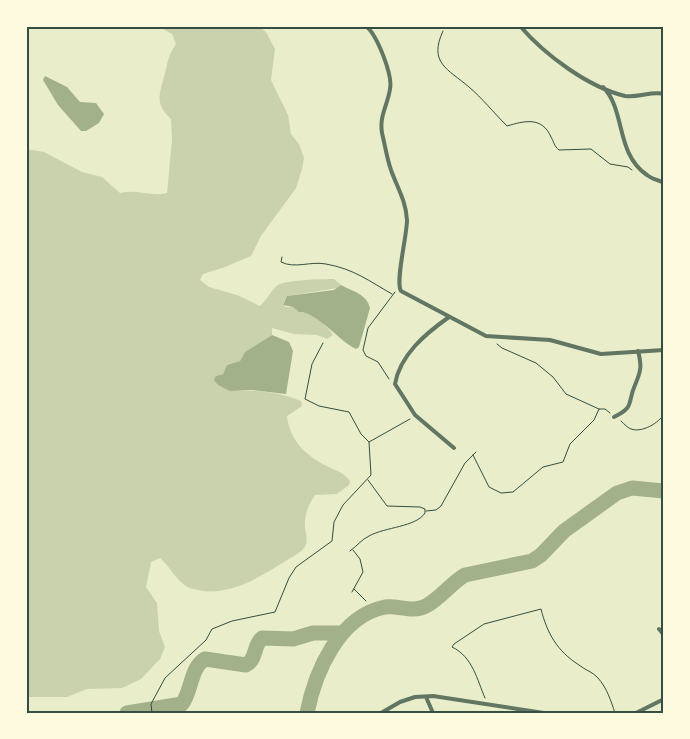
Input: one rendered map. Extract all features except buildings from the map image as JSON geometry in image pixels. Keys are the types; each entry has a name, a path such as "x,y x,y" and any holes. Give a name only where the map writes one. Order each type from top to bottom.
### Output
{"street":[{"path":"366,26 375,36 390,77 390,93 381,121 388,162 401,192 407,218 406,242 398,282 400,289 407,295 479,334 492,337 524,336 550,340 601,354 664,350"},
{"path":"520,26 538,47 584,79 626,96 664,94"},
{"path":"600,85 613,98 620,134 626,148 644,174 663,183"},
{"path":"449,317 408,352 402,360 395,384 415,415 454,448"},
{"path":"614,416 625,411 633,398 635,386 641,373 638,351"},
{"path":"659,629 664,635"},
{"path":"426,697 433,713"},
{"path":"381,713 400,702 426,697 544,713"},
{"path":"636,713 664,699"}],"path":[{"path":"443,32 438,46 440,61 452,75 470,88 507,126 525,120 535,122 548,132 559,150 590,149 610,164 628,167 638,174 644,174"},
{"path":"282,257 280,262 287,265 327,264 358,273 392,294"},
{"path":"395,384 391,382 378,362 366,356 363,350 368,328 392,294 400,289"},
{"path":"492,337 502,348 536,362 553,377 566,394 599,409 605,409 632,429 637,430 657,423 664,414"},
{"path":"323,343 312,364 305,399 319,406 350,412 361,434 369,442"},
{"path":"473,455 489,487 501,493 514,492 543,467 563,462 570,444 594,420 599,409"},
{"path":"152,713 150,706 165,678 206,640 212,629 232,621 275,612 292,572 303,561 332,540 334,522 343,505 371,473 367,450 369,442 415,415"},
{"path":"367,479 387,506 420,507 426,511 436,510 441,506 465,463 476,452"},
{"path":"352,592 363,572 360,559 352,550 362,540 378,532 417,522 426,511"},
{"path":"354,589 366,601"},
{"path":"487,704 476,672 457,650 452,647 484,624 540,609 548,634 554,643 566,656 599,679 609,695 615,713"}],"shaded area":[{"path":"158,26 258,26 266,32 275,49 271,80 288,115 291,134 299,144 304,158 296,188 261,236 251,256 203,274 200,280 209,287 237,295 260,306 276,287 282,283 334,279 341,285 338,288 287,296 283,304 285,307 293,307 299,312 314,316 333,335 327,339 317,335 294,334 272,328 272,335 245,352 240,361 227,365 223,374 216,376 230,391 266,392 284,395 301,401 302,406 287,416 296,441 307,454 346,476 350,481 349,485 337,494 315,495 306,515 307,539 304,549 265,574 241,585 216,591 190,588 177,578 160,558 151,562 146,587 157,603 159,631 165,647 160,659 141,679 122,688 87,689 67,697 26,697 26,149 44,152 82,172 102,177 120,193 167,193 172,140 171,119 162,109 160,94 169,57 176,44 172,34"},
{"path":"45,76 67,87 80,102 96,103 104,114 99,123 86,131 81,131 58,105 43,80"},
{"path":"341,285 366,299 370,308 359,347 356,349 313,316 299,312 293,307 283,305 287,296 334,290"},
{"path":"272,335 289,342 293,351 286,394 252,390 230,391 218,385 214,380 216,376 223,374 227,365 240,361 245,352"}],"waterway":[{"path":"307,713 316,680 332,648 342,634 369,612 385,607 416,609 426,606 465,575 532,561 541,555 564,531 617,493 632,488 664,491"},
{"path":"127,713 182,704 188,693 196,668 205,659 246,665 252,659 257,645 262,638 293,639 313,633 342,633"}]}
